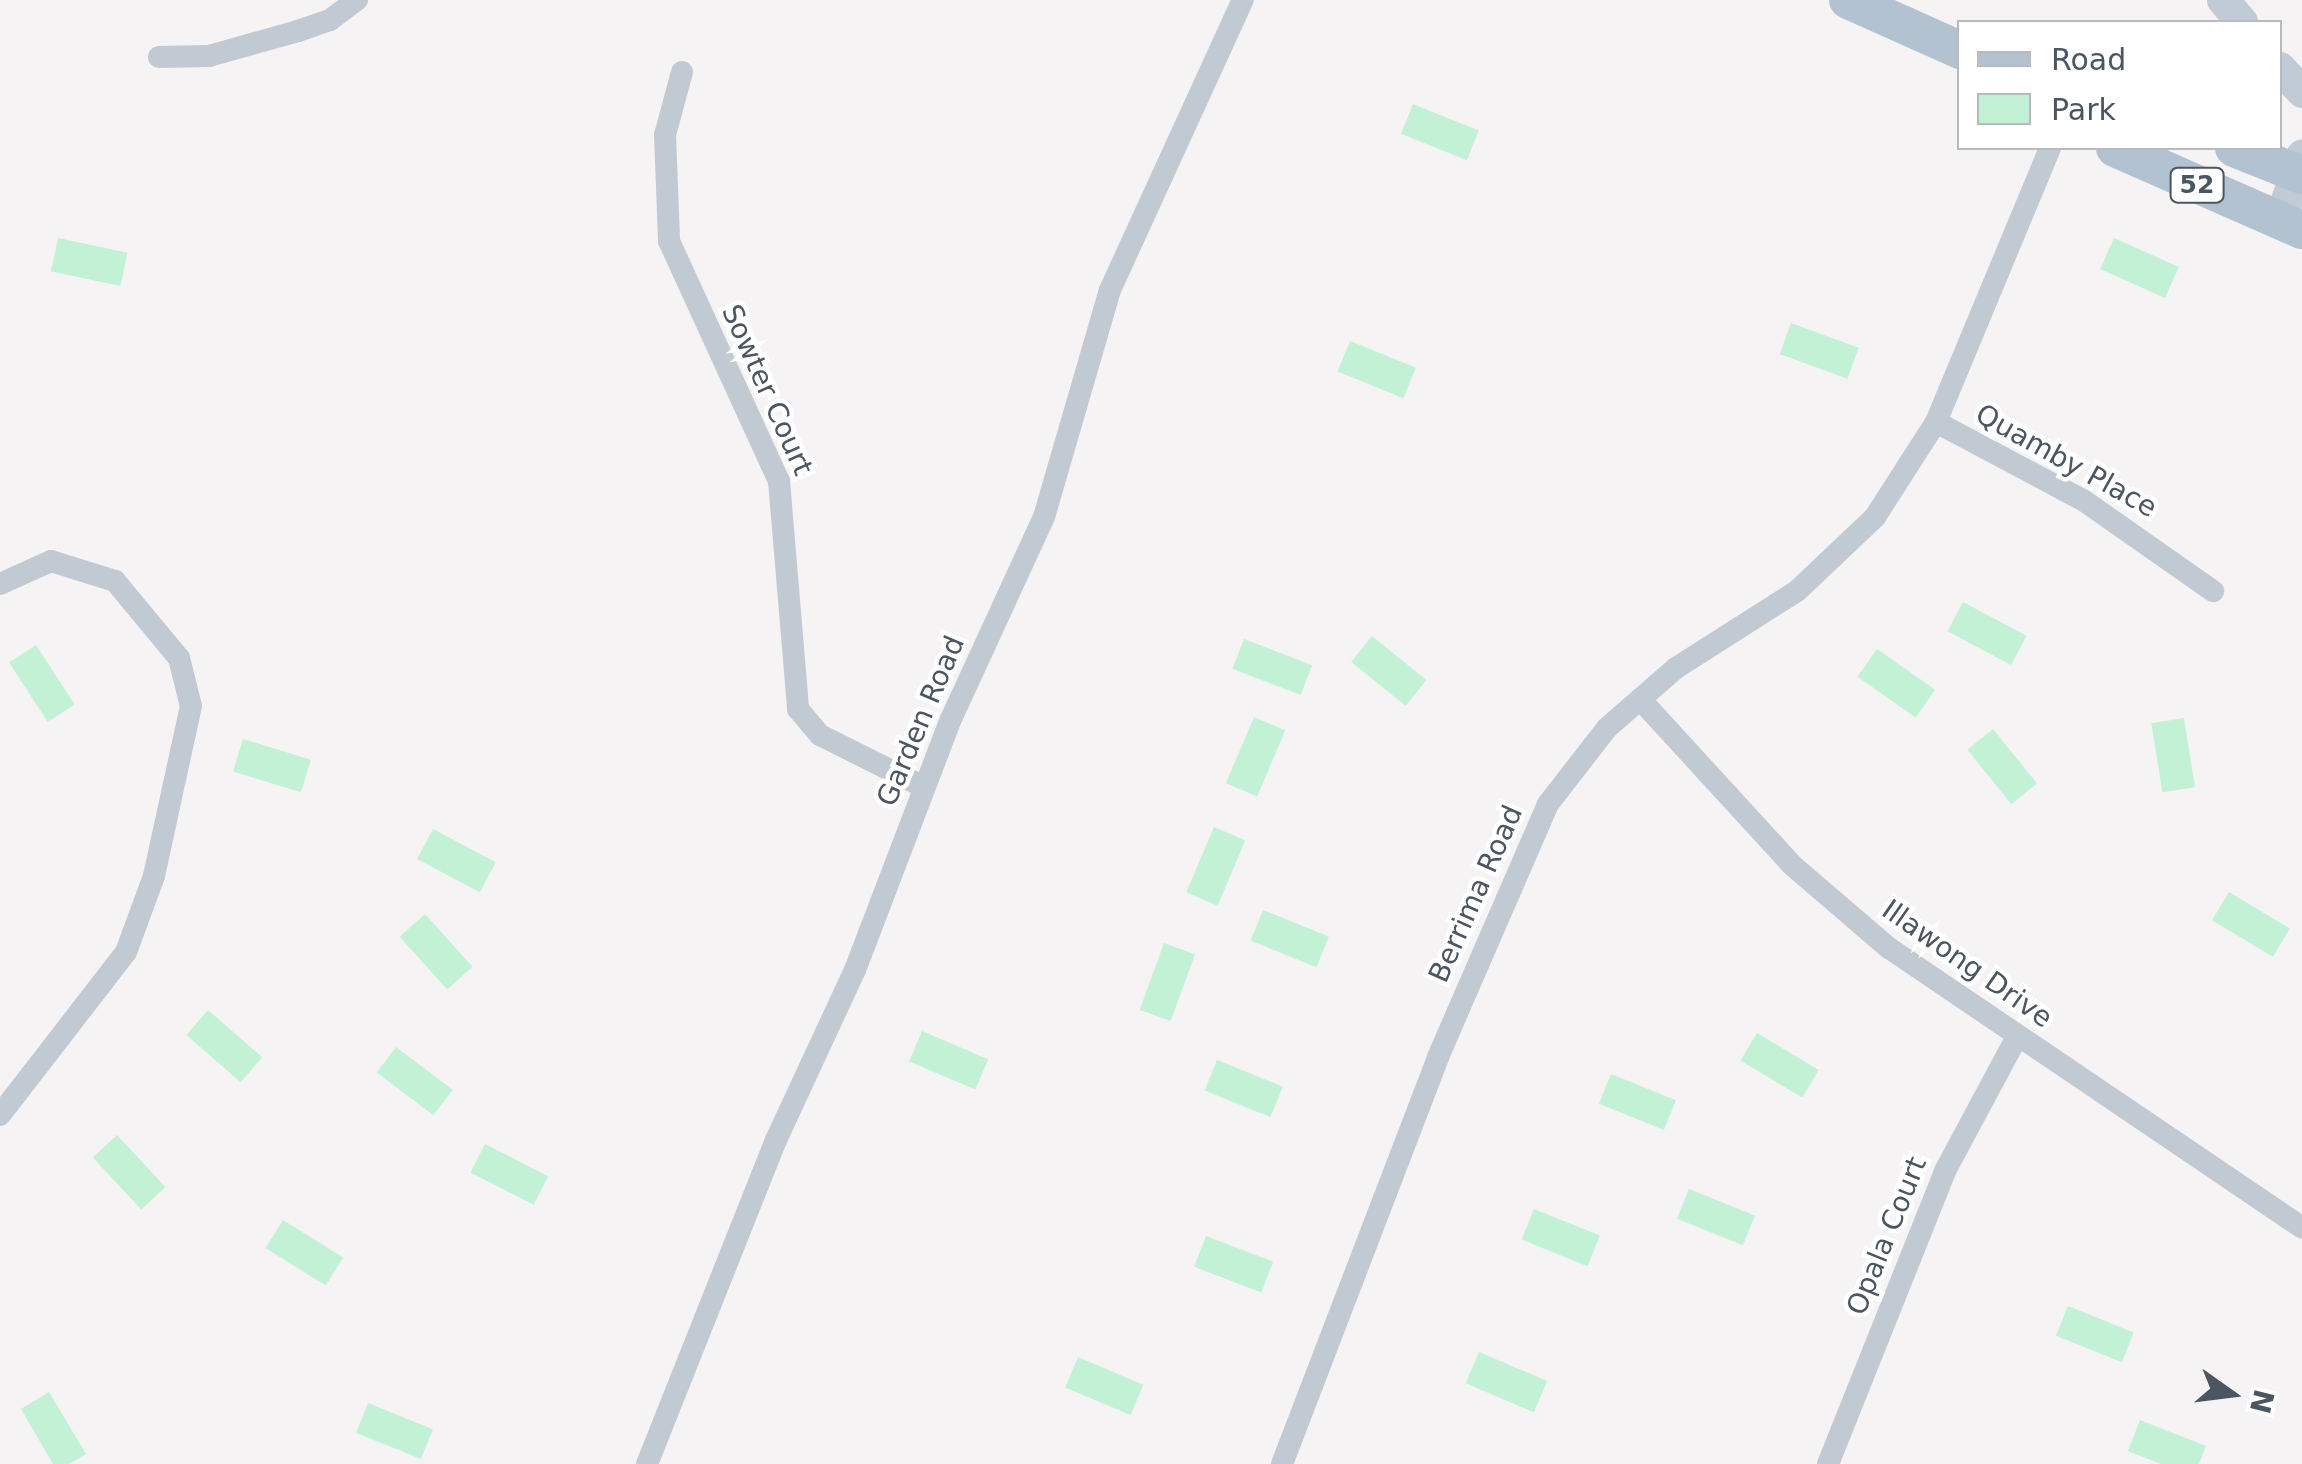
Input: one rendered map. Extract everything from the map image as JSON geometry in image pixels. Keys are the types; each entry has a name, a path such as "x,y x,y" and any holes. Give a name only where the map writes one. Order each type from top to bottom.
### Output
{"main road":[{"path":"1848,0 1957,49"},
{"path":"2223,0 2240,20"},
{"name":"52","path":"2120,150 2291,226"},
{"name":"52","path":"2241,150 2301,168"},
{"path":"2291,226 2301,168"}],"street":[{"path":"159,57 209,56 298,31 330,20 356,0"},
{"name":"Garden Road","path":"647,1464 776,1140 855,970 924,787 1044,517 1110,290 1243,0"},
{"name":"Sowter Court","path":"682,72 666,136 669,240 779,481 798,708 820,736 924,787"},
{"name":"Berrima Road","path":"1282,1464 1525,847 1575,765 1640,699 1835,559 1875,517 1936,422 2049,150"},
{"name":"Quamby Place","path":"1936,422 2083,500 2213,591"},
{"path":"0,584 52,561 115,580 179,658 191,706 154,876 126,952 0,1115"},
{"name":"Illawong Drive","path":"1640,699 1832,902 2017,1037 2302,1228"},
{"name":"Opala Court","path":"1828,1464 1944,1171 2017,1037"}],"green space":[{"path":"1413,104 1479,131 1467,160 1401,134"},
{"path":"58,238 127,253 120,286 51,271"},
{"path":"2114,238 2179,267 2165,298 2100,269"},
{"path":"1791,323 1859,348 1847,379 1780,354"},
{"path":"1350,341 1416,368 1403,398 1338,372"},
{"path":"1963,602 2027,636 2011,665 1948,631"},
{"path":"1372,636 1426,680 1406,706 1351,662"},
{"path":"1244,639 1312,665 1301,695 1233,669"},
{"path":"36,645 75,705 48,722 9,662"},
{"path":"1877,649 1935,690 1916,718 1857,677"},
{"path":"1254,717 1285,730 1257,797 1226,783"},
{"path":"2184,718 2195,787 2162,792 2151,723"},
{"path":"1993,729 2037,783 2011,804 1967,750"},
{"path":"243,739 311,760 301,792 233,772"},
{"path":"1214,827 1245,840 1218,906 1186,892"},
{"path":"433,829 496,862 480,892 417,859"},
{"path":"2229,892 2290,929 2273,957 2212,920"},
{"path":"1263,910 1329,937 1316,967 1251,941"},
{"path":"425,914 473,967 447,990 400,937"},
{"path":"1164,943 1195,954 1171,1021 1140,1010"},
{"path":"208,1010 262,1057 241,1082 186,1035"},
{"path":"922,1031 988,1059 975,1090 909,1061"},
{"path":"1757,1033 1819,1070 1802,1098 1741,1060"},
{"path":"396,1047 453,1090 433,1115 377,1073"},
{"path":"1217,1060 1283,1087 1270,1117 1205,1091"},
{"path":"1611,1074 1676,1100 1664,1130 1599,1104"},
{"path":"117,1135 165,1187 141,1209 93,1158"},
{"path":"485,1144 548,1176 534,1205 470,1173"},
{"path":"1689,1189 1755,1216 1743,1245 1677,1219"},
{"path":"1534,1209 1600,1236 1587,1266 1522,1240"},
{"path":"283,1220 343,1258 326,1286 266,1248"},
{"path":"1206,1236 1273,1262 1261,1293 1194,1267"},
{"path":"2068,1306 2134,1333 2122,1362 2056,1336"},
{"path":"1479,1352 1547,1381 1534,1412 1466,1383"},
{"path":"1078,1357 1143,1385 1130,1415 1065,1387"},
{"path":"49,1392 86,1454 69,1464 53,1464 21,1409"},
{"path":"368,1403 433,1429 421,1459 356,1433"},
{"path":"2140,1420 2206,1446 2199,1464 2161,1464 2128,1451"}]}
